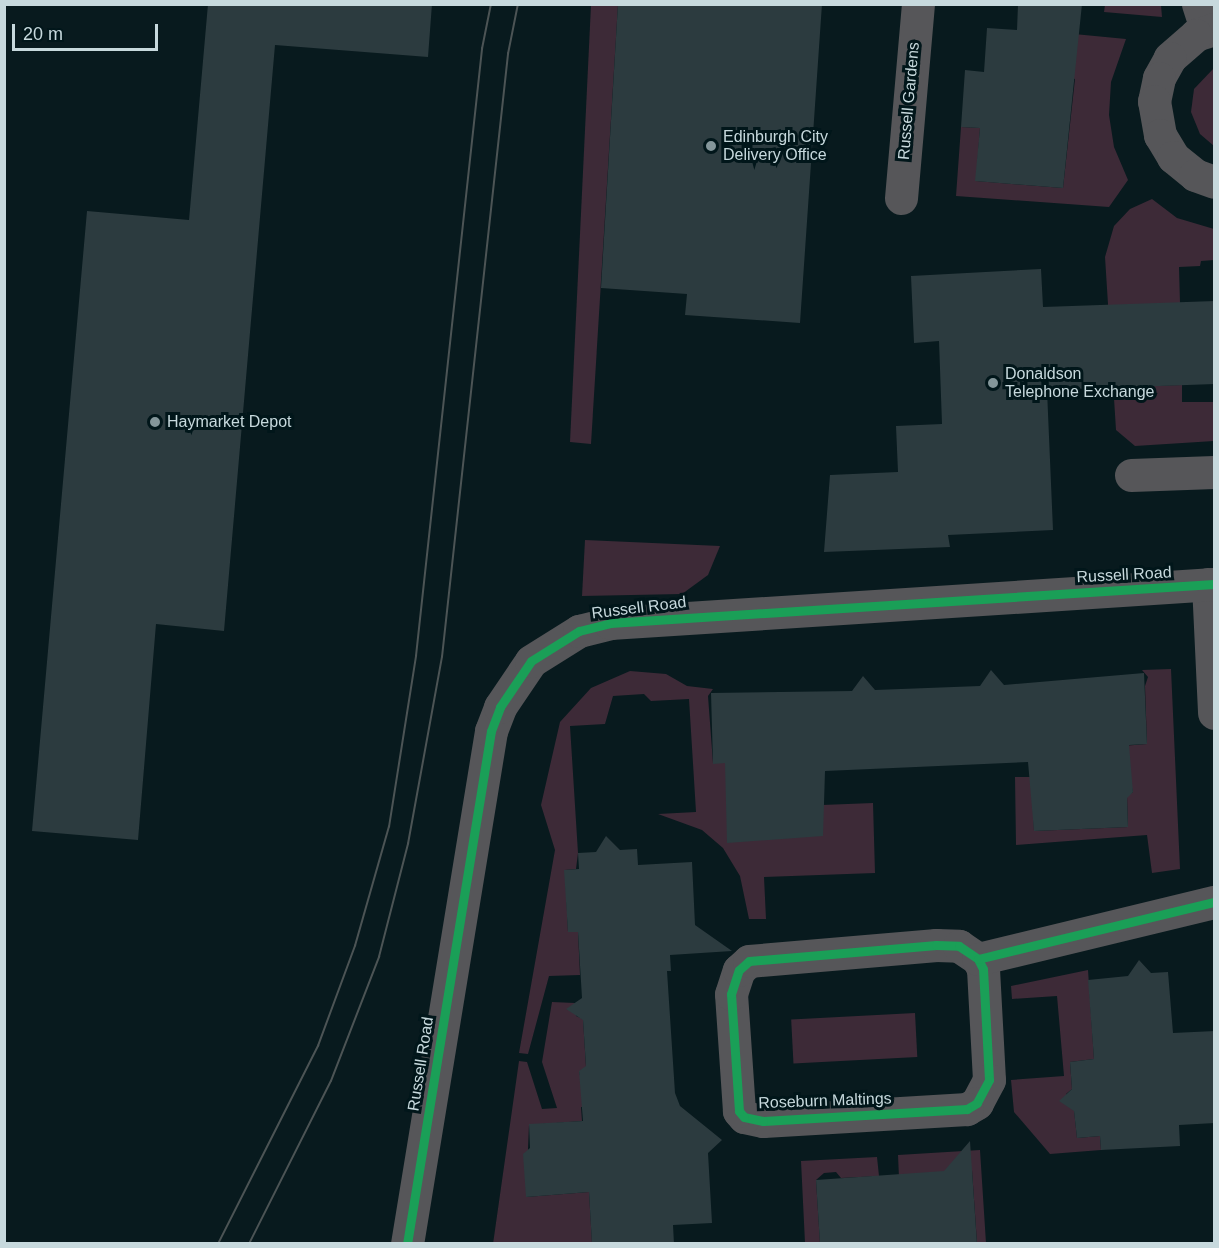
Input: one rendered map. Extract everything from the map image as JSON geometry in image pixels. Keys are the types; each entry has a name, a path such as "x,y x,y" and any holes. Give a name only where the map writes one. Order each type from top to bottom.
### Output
{"street":[{"name":"Russell Gardens","path":"901,198 918,4"},
{"path":"1207,21 1170,58 1159,78 1155,113 1160,135 1173,157 1195,175 1215,182"},
{"path":"1131,475 1215,472"},
{"path":"1211,584 1215,713"},
{"name":"Russell Road","path":"407,1244 491,731 500,707 531,661 579,631 610,623 1211,584"},
{"path":"978,959 1215,902"},
{"name":"Roseburn Maltings","path":"936,945 959,946 978,959 983,969 989,1080 977,1103 967,1109 764,1120 744,1117 739,1111 731,993 739,970 749,961 936,945"}],"shaded area":[{"path":"591,5 618,5 591,444 570,442"},
{"path":"1105,5 1161,5 1162,17 1104,12"},
{"path":"1074,34 1126,39 1111,82 1109,115 1114,147 1128,180 1109,207 956,196 961,127 980,128 976,181 1063,188 1075,79 1071,78"},
{"path":"1214,68 1214,146 1200,134 1191,112 1194,89"},
{"path":"1152,199 1177,218 1214,229 1214,260 1201,261 1200,266 1179,267 1180,303 1118,387 1182,385 1182,402 1214,402 1214,441 1135,446 1116,430 1105,257 1114,226 1130,209"},
{"path":"585,540 720,546 708,575 682,594 582,596"},
{"path":"1171,669 1180,869 1152,873 1147,835 1016,845 1015,777 1032,777 1034,831 1128,827 1127,796 1133,792 1122,746 1147,744 1145,686 1148,677 1142,670"},
{"path":"630,671 666,674 687,686 713,689 708,696 713,763 733,762 822,805 873,803 875,873 764,877 766,919 749,919 740,876 723,848 702,830 658,814 696,812 689,699 651,701 644,694 613,696 605,724 570,726 578,853 576,869 565,870 568,932 578,932 580,975 549,976 528,1054 519,1053 555,850 541,805 560,722 591,688"},
{"path":"1088,970 1094,1059 1070,1062 1072,1089 1066,1094 1074,1110 1077,1138 1100,1136 1101,1150 1050,1154 1014,1112 1011,1080 1064,1076 1057,996 1012,999 1011,986"},
{"path":"552,1002 575,1003 576,1016 583,1019 586,1067 579,1072 588,1107 581,1107 582,1121 529,1125 526,1197 589,1192 592,1243 493,1244 519,1061 527,1062 542,1109 557,1108 542,1062"},
{"path":"915,1013 917,1057 793,1063 791,1019"},
{"path":"980,1150 986,1243 977,1243 972,1170 899,1178 898,1155"},
{"path":"877,1157 879,1176 841,1178 836,1172 824,1173 816,1180 820,1243 805,1243 801,1161"}],"building":[{"name":"Haymarket Depot","path":"208,4 432,4 428,57 275,45 224,631 156,624 138,840 32,831 87,211 189,220"},
{"name":"Edinburgh City Delivery Office","path":"618,4 822,4 800,323 685,315 687,294 601,288"},
{"path":"1018,4 1082,4 1063,188 975,181 980,128 961,127 965,70 984,72 987,28 1017,30"},
{"path":"1041,269 1043,307 1215,301 1215,384 1047,390 1053,530 948,535 950,547 824,552 830,475 898,472 896,426 942,424 939,341 914,343 911,276"},
{"path":"991,670 1004,685 1144,673 1147,744 1129,745 1133,792 1127,798 1128,827 1034,831 1028,762 825,771 823,836 727,843 725,763 713,764 711,693 852,691 863,676 875,690 980,686"},
{"path":"606,836 620,850 637,849 638,865 692,862 695,925 732,951 670,955 671,971 667,971 675,1093 680,1106 722,1140 708,1153 712,1223 673,1225 674,1244 592,1244 589,1192 526,1197 523,1154 530,1148 529,1124 583,1121 579,1071 586,1066 583,1020 566,1009 582,998 578,932 568,932 564,870 579,869 578,853 596,852"},
{"path":"1139,960 1151,973 1168,972 1173,1033 1215,1031 1215,1123 1179,1125 1180,1146 1101,1150 1100,1136 1077,1138 1074,1111 1059,1101 1072,1089 1070,1062 1094,1059 1088,980 1128,976"},
{"path":"970,1141 977,1244 820,1244 816,1180 944,1171"}],"tram line":[{"path":"218,1244 318,1046 355,946 389,827 416,656 482,49 491,4"},
{"path":"249,1244 331,1081 379,957 408,844 442,657 508,54 518,4"}],"cycle path":[{"path":"407,1244 491,731 500,707 531,661 579,631 610,623 1214,584"},
{"path":"978,959 983,969 989,1080 977,1103 967,1109 763,1121 744,1117 739,1111 731,994 739,970 749,961 936,945 959,946 978,959 1214,902"}],"place":[{"name":"Edinburgh City Delivery Office","path":"711,146"},
{"name":"Donaldson Telephone Exchange","path":"993,383"},
{"name":"Haymarket Depot","path":"155,422"}]}
